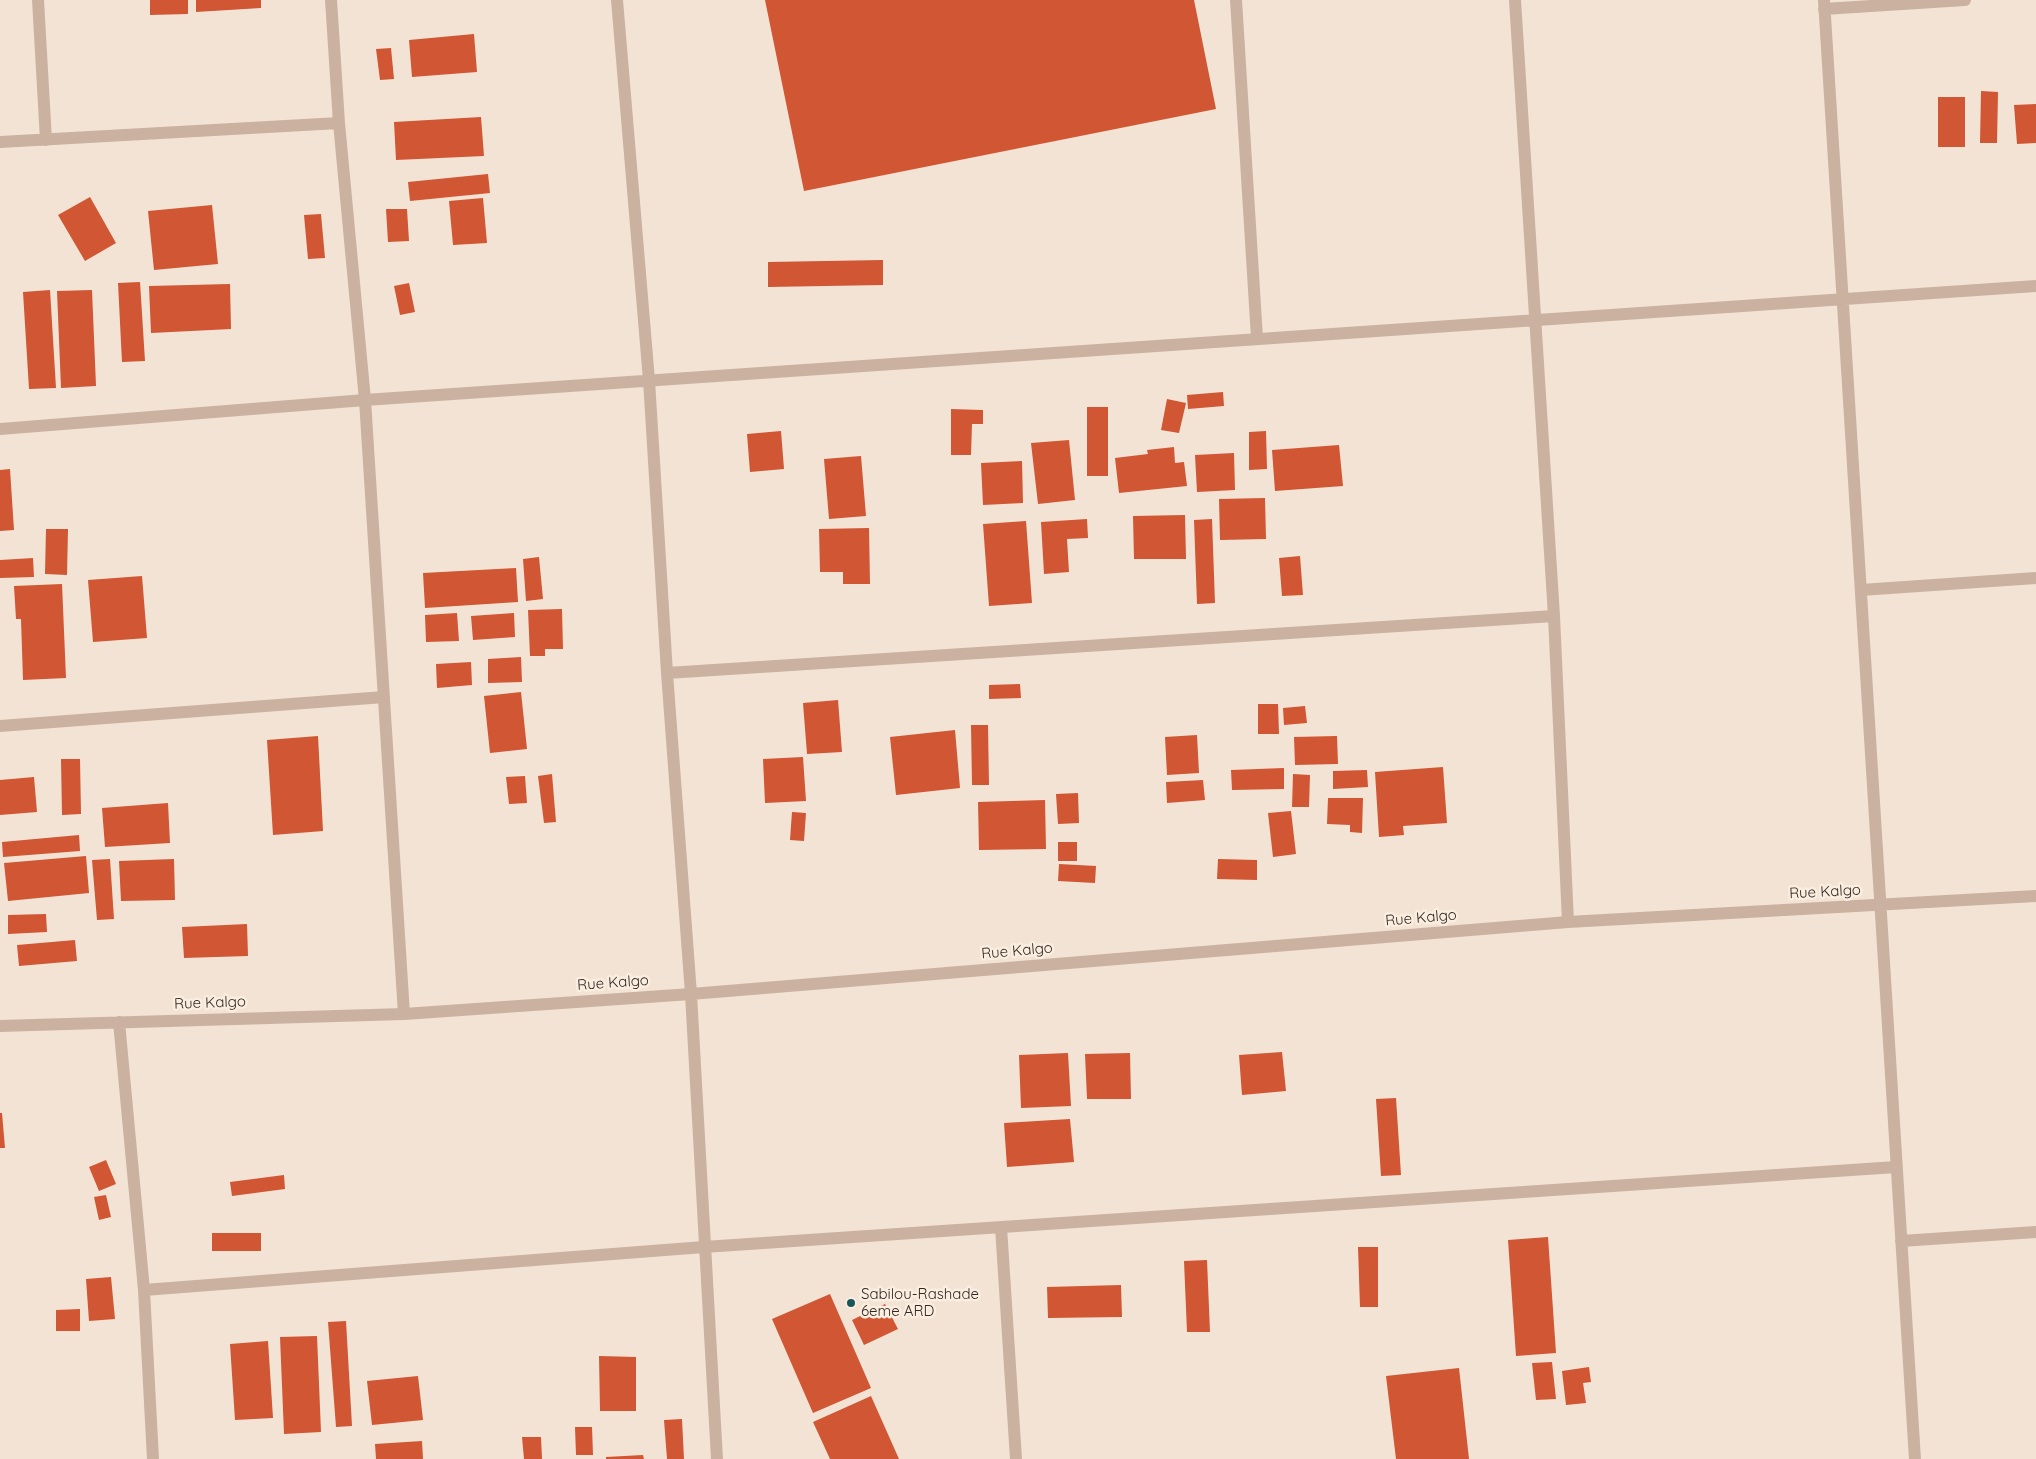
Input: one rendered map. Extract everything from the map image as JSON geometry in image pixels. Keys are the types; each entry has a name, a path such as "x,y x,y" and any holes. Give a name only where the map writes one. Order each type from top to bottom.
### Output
{"street":[{"path":"38,0 46,140"},
{"path":"330,0 339,123 365,400 404,1014"},
{"path":"617,0 649,380 667,673 691,994 717,1459"},
{"path":"1236,0 1257,338"},
{"path":"1515,0 1554,616 1568,922"},
{"path":"1915,1459 1824,5 1965,0"},
{"path":"0,142 339,123"},
{"path":"0,429 649,380 2036,286"},
{"path":"1861,590 2036,578"},
{"path":"667,673 1554,616"},
{"path":"0,726 384,697"},
{"name":"Rue Kalgo","path":"0,1026 404,1014 691,994 1568,922 2036,896"},
{"path":"119,1022 144,1290 153,1459"},
{"path":"144,1290 704,1247 1896,1167"},
{"path":"1001,1227 1016,1459"},
{"path":"1901,1241 2036,1232"}],"building":[{"path":"150,0 188,0 188,14 150,15"},
{"path":"196,0 261,0 261,8 196,12"},
{"path":"765,0 1194,0 1216,109 804,191"},
{"path":"474,34 477,72 412,77 409,40"},
{"path":"391,48 394,79 380,80 376,49"},
{"path":"1981,91 1998,92 1997,143 1980,143"},
{"path":"1938,97 1965,97 1965,147 1938,147"},
{"path":"2036,104 2036,143 2017,144 2014,105"},
{"path":"481,117 484,156 396,160 394,122"},
{"path":"488,174 490,193 410,201 408,182"},
{"path":"90,197 116,243 85,261 58,215"},
{"path":"483,198 487,243 453,245 449,201"},
{"path":"212,205 218,264 154,270 148,211"},
{"path":"386,209 407,209 409,241 388,242"},
{"path":"321,214 325,258 308,259 304,215"},
{"path":"883,260 883,285 768,287 768,262"},
{"path":"140,282 145,361 122,362 118,283"},
{"path":"409,283 415,312 400,315 394,286"},
{"path":"230,284 231,329 151,333 149,286"},
{"path":"50,290 56,388 29,389 23,292"},
{"path":"92,290 96,386 61,388 57,291"},
{"path":"1223,392 1224,406 1188,409 1187,395"},
{"path":"1167,399 1186,403 1179,433 1161,430"},
{"path":"1087,407 1108,407 1108,476 1087,476"},
{"path":"951,409 983,410 983,424 972,424 971,455 951,455"},
{"path":"781,431 784,469 750,472 747,434"},
{"path":"1266,431 1267,469 1249,470 1249,432"},
{"path":"1069,440 1075,500 1038,504 1031,443"},
{"path":"1339,445 1343,486 1275,491 1272,450"},
{"path":"1174,447 1175,463 1184,462 1187,486 1119,493 1115,458 1148,454 1147,450"},
{"path":"1234,453 1235,490 1197,492 1195,455"},
{"path":"861,456 866,516 829,519 824,459"},
{"path":"1022,461 1023,503 983,505 981,463"},
{"path":"10,469 14,530 0,531 0,470"},
{"path":"1265,498 1266,539 1220,540 1219,499"},
{"path":"1185,515 1186,559 1134,559 1133,516"},
{"path":"1087,519 1088,538 1067,539 1069,572 1044,574 1041,522"},
{"path":"1212,519 1215,603 1197,604 1194,520"},
{"path":"1026,521 1032,603 989,606 983,524"},
{"path":"869,528 870,584 843,584 843,572 820,572 819,529"},
{"path":"46,529 68,529 67,575 45,574"},
{"path":"1300,556 1303,595 1282,596 1279,558"},
{"path":"539,557 543,599 526,601 523,559"},
{"path":"33,558 34,577 0,578 0,560"},
{"path":"516,568 518,602 425,608 423,573"},
{"path":"142,576 147,638 93,642 88,580"},
{"path":"62,584 66,678 23,680 21,619 16,619 14,586"},
{"path":"562,609 563,649 545,649 545,656 530,656 528,610"},
{"path":"457,613 459,641 426,642 425,615"},
{"path":"514,613 515,637 473,640 471,616"},
{"path":"521,657 522,682 488,683 488,659"},
{"path":"471,662 472,685 437,688 436,664"},
{"path":"1020,684 1021,698 989,699 989,685"},
{"path":"521,692 527,749 490,753 484,696"},
{"path":"838,700 842,752 807,754 803,703"},
{"path":"1258,704 1278,704 1279,734 1258,734"},
{"path":"1305,706 1307,723 1284,725 1283,708"},
{"path":"971,725 988,725 989,785 972,785"},
{"path":"955,730 960,788 896,795 890,737"},
{"path":"1197,735 1199,773 1167,775 1165,737"},
{"path":"318,736 323,831 273,835 267,740"},
{"path":"1337,736 1338,764 1295,765 1294,737"},
{"path":"803,757 806,801 765,803 763,759"},
{"path":"61,759 80,759 81,814 62,815"},
{"path":"1443,767 1447,823 1403,826 1404,835 1379,837 1375,772"},
{"path":"1284,768 1284,789 1232,790 1231,770"},
{"path":"1367,770 1368,787 1333,789 1333,771"},
{"path":"552,774 556,822 544,823 538,776"},
{"path":"1293,774 1310,775 1309,807 1292,807"},
{"path":"525,776 527,803 509,804 506,777"},
{"path":"34,777 37,812 0,815 0,780"},
{"path":"1203,780 1205,800 1167,803 1166,782"},
{"path":"1078,793 1079,823 1058,824 1056,794"},
{"path":"1328,798 1363,798 1362,833 1350,832 1350,825 1327,824"},
{"path":"1045,800 1046,849 979,850 978,802"},
{"path":"168,803 170,843 105,847 102,808"},
{"path":"1291,811 1296,854 1273,857 1268,813"},
{"path":"792,812 806,813 804,841 790,840"},
{"path":"79,835 80,851 3,857 2,842"},
{"path":"1058,842 1077,842 1077,861 1058,861"},
{"path":"86,856 89,893 8,901 4,863"},
{"path":"110,859 114,919 97,920 92,860"},
{"path":"174,859 175,900 121,901 119,861"},
{"path":"1218,859 1257,860 1257,880 1217,879"},
{"path":"1059,864 1096,866 1095,883 1058,881"},
{"path":"46,914 47,932 8,934 8,915"},
{"path":"247,924 248,956 184,958 182,927"},
{"path":"75,940 77,961 19,966 17,945"},
{"path":"1282,1052 1286,1091 1242,1095 1239,1055"},
{"path":"1068,1053 1071,1106 1021,1108 1019,1055"},
{"path":"1130,1053 1131,1099 1087,1099 1085,1054"},
{"path":"1396,1098 1401,1175 1381,1176 1376,1099"},
{"path":"0,1113 2,1113 5,1148 0,1148"},
{"path":"1070,1119 1074,1162 1007,1167 1004,1123"},
{"path":"106,1160 116,1184 99,1191 89,1167"},
{"path":"284,1175 285,1189 232,1196 230,1182"},
{"path":"106,1195 111,1217 99,1220 94,1197"},
{"path":"212,1233 261,1233 261,1251 212,1251"},
{"path":"1548,1237 1556,1353 1516,1356 1508,1240"},
{"path":"1358,1247 1378,1247 1378,1307 1360,1307"},
{"path":"1207,1260 1210,1332 1187,1332 1184,1261"},
{"path":"111,1277 115,1319 89,1321 86,1279"},
{"path":"1121,1285 1122,1317 1048,1318 1047,1287"},
{"path":"830,1294 871,1388 813,1413 772,1319"},
{"path":"885,1304 898,1329 864,1345 852,1320"},
{"path":"80,1309 80,1331 56,1331 56,1310"},
{"path":"346,1321 352,1426 336,1427 328,1322"},
{"path":"317,1336 321,1432 284,1434 280,1337"},
{"path":"268,1341 273,1418 235,1420 230,1344"},
{"path":"599,1356 636,1357 636,1411 600,1411"},
{"path":"1552,1362 1556,1399 1536,1400 1532,1363"},
{"path":"1589,1367 1591,1382 1583,1383 1586,1403 1566,1405 1562,1371"},
{"path":"1459,1368 1469,1459 1396,1459 1386,1376"},
{"path":"418,1376 423,1420 372,1425 367,1381"},
{"path":"871,1396 899,1459 830,1459 813,1422"},
{"path":"682,1419 684,1459 667,1459 664,1420"},
{"path":"575,1427 592,1427 593,1455 576,1455"},
{"path":"522,1437 541,1437 542,1459 524,1459"},
{"path":"422,1441 423,1459 376,1459 375,1444"},
{"path":"643,1455 644,1459 606,1459 606,1457"}],"place":[{"name":"Sabilou-Rashade 6eme ARD","path":"851,1303"}]}
